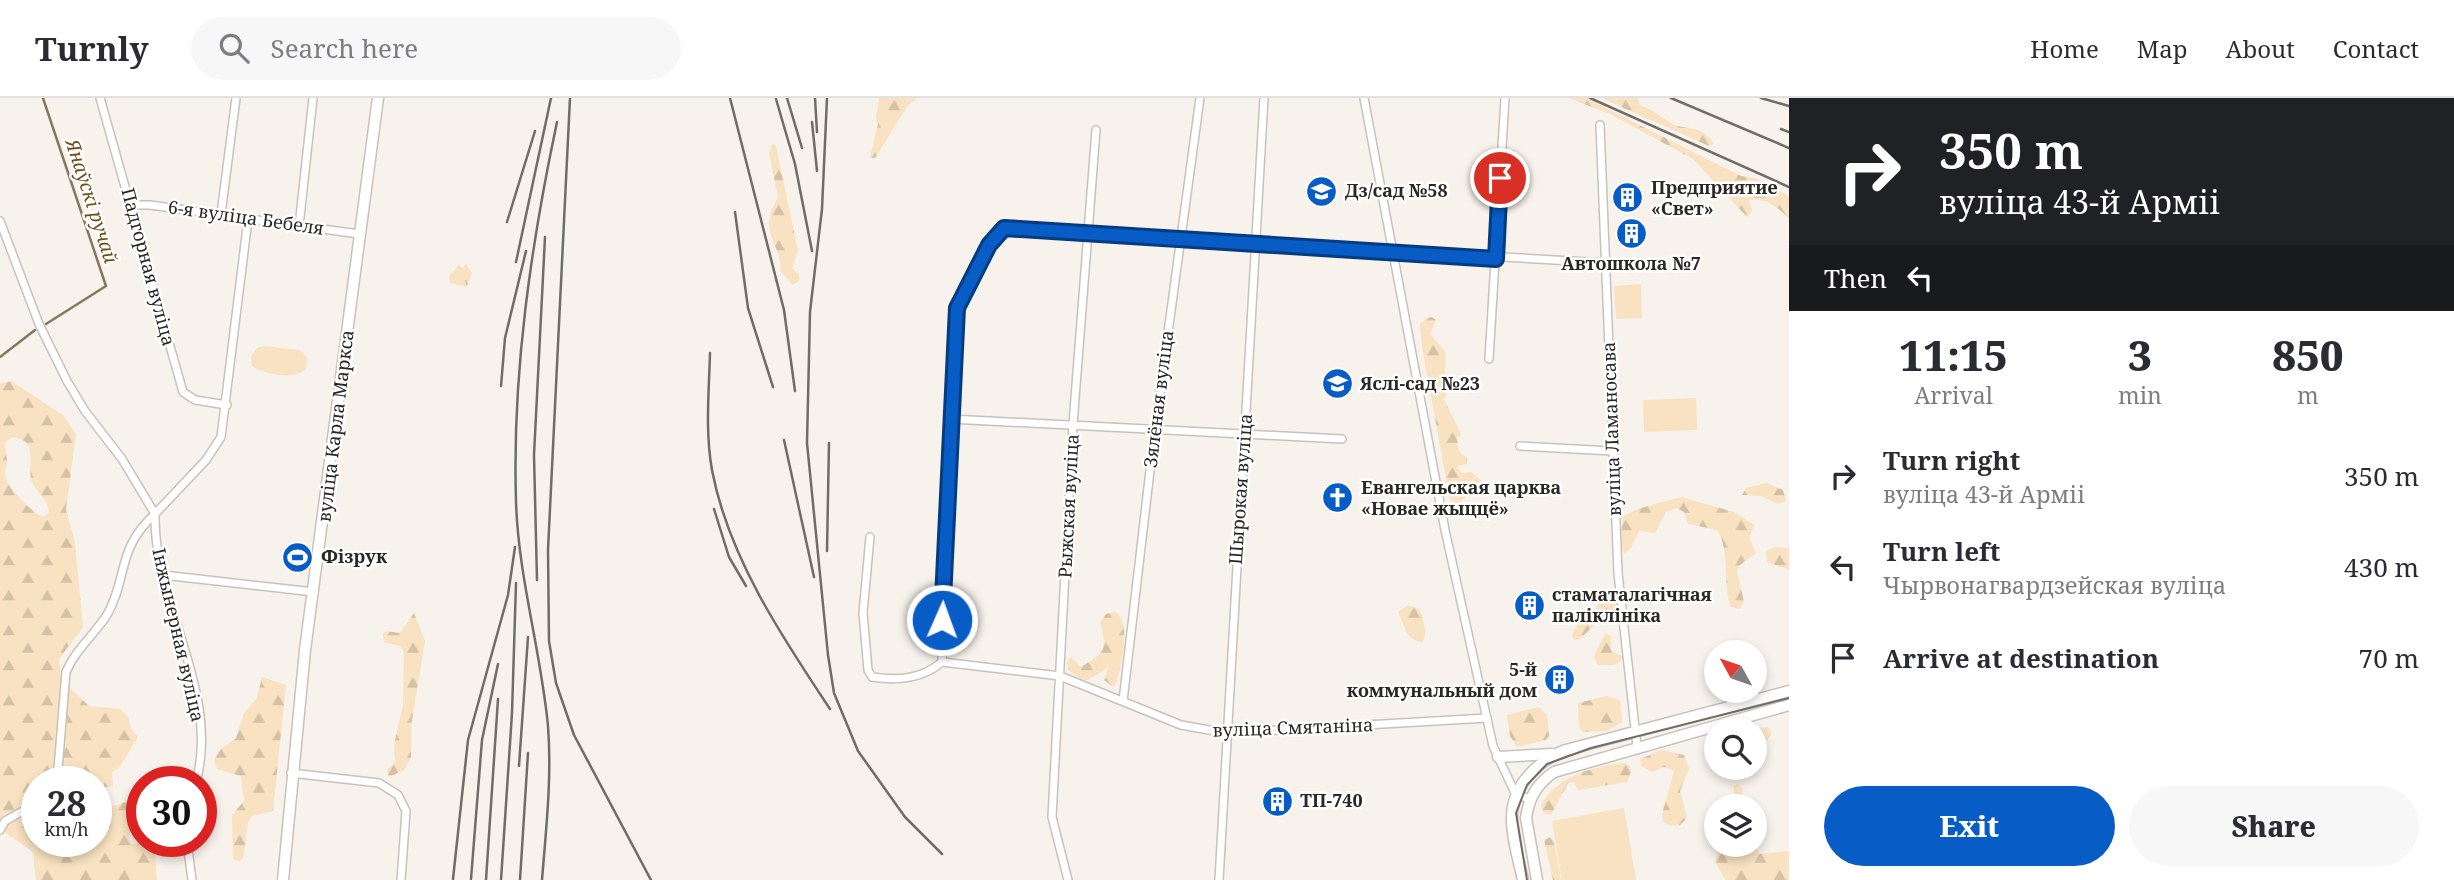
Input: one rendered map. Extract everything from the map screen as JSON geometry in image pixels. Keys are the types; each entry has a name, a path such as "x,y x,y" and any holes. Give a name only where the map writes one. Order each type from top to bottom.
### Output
{"main road":[{"name":"вуліца Карла Маркса","path":"283,880 291,773 378,98"},
{"path":"1498,757 1556,754 1789,691"},
{"path":"1526,818 1536,789 1554,772 1637,746 1789,705"},
{"path":"1523,880 1510,817 1515,793 1531,772 1556,754"},
{"path":"1515,793 1526,818 1537,880"}],"street":[{"name":"Падгорная вуліца","path":"100,98 183,391 195,400 227,405"},
{"path":"221,214 236,98"},
{"path":"299,226 313,98"},
{"name":"Зялёная вуліца","path":"1123,701 1155,428 1200,98"},
{"name":"Шырокая вуліца","path":"1219,880 1258,243 1264,98"},
{"path":"1364,98 1443,516 1487,718 1498,757 1515,793 1531,800"},
{"path":"1489,359 1505,98"},
{"name":"вуліца Ламаносава","path":"1600,124 1618,572 1637,746"},
{"name":"Рыжская вуліца","path":"1068,880 1052,817 1073,424 1096,130"},
{"name":"6-я вуліца Бебеля","path":"132,205 221,214 359,234"},
{"path":"58,766 66,672 72,659 108,612 131,543 141,526 215,449 227,405 248,219"},
{"path":"0,221 12,259 66,381 85,411 122,458 155,514"},
{"path":"870,537 863,613 868,670 872,677 913,677 927,674 942,662 950,419 957,308 989,245 1004,228 1496,259 1606,263"},
{"path":"950,419 1342,439"},
{"path":"1520,446 1612,451"},
{"name":"Інжынерная вуліца","path":"155,514 156,548 176,612 198,707 202,741 198,766"},
{"path":"163,575 314,592"},
{"name":"вуліца Смятаніна","path":"942,662 1060,676 1196,730 1226,733 1487,718"},
{"path":"291,773 388,786 398,794 406,811 401,880"},
{"path":"0,830 5,821 21,812"},
{"path":"189,857 192,880"}],"green space":[{"path":"879,98 917,98 907,107 875,158 870,158 878,124 876,116"},
{"path":"1568,98 1586,98 1741,176 1755,178 1785,194 1789,197 1789,219 1780,210 1761,200 1749,200 1752,211 1747,217 1693,159 1610,114"},
{"path":"1601,98 1638,98 1639,105 1676,125 1703,132 1714,144 1709,146"},
{"path":"772,144 776,146 798,251 792,268 799,274 799,281 793,285 781,272 769,228 772,210 778,198 769,153"},
{"path":"466,264 472,273 467,287 450,283 449,276 459,265 463,268"},
{"path":"1641,284 1642,318 1616,319 1614,286"},
{"path":"1432,317 1436,320 1430,334 1445,351 1445,373 1450,384 1444,399 1461,434 1457,439 1459,451 1467,458 1467,464 1459,465 1458,469 1462,473 1471,472 1483,482 1478,495 1468,495 1458,504 1450,500 1422,347 1420,324 1426,318"},
{"path":"264,346 299,350 307,357 306,369 287,375 271,374 257,369 252,366 251,357 257,348"},
{"path":"11,381 63,415 76,434 66,509 75,542 83,627 59,659 61,679 89,706 120,709 128,716 131,729 138,737 119,768 112,772 112,766 21,766 21,844 0,829 0,384","holes":["13,437 27,444 33,484 48,508 49,513 42,517 20,499 6,480 5,442"]},
{"path":"1696,398 1697,430 1644,432 1643,400"},
{"path":"1767,483 1783,490 1786,501 1778,504 1761,496 1742,495 1746,488"},
{"path":"1681,497 1734,512 1754,525 1749,538 1756,553 1740,565 1737,571 1744,602 1739,609 1731,607 1728,598 1724,548 1717,530 1688,524 1684,512 1676,508 1666,512 1655,533 1639,531 1631,548 1625,553 1620,548 1623,516"},
{"path":"1775,547 1789,548 1789,570 1767,562 1766,551"},
{"path":"1608,589 1616,606 1616,617 1594,625 1580,639 1574,640 1572,635 1577,624 1596,608 1603,590"},
{"path":"1408,605 1419,609 1421,613 1425,631 1422,642 1409,635 1398,612"},
{"path":"1116,612 1121,618 1124,636 1116,684 1113,687 1104,680 1108,668 1088,680 1080,679 1068,670 1067,662 1071,657 1081,667 1100,654 1104,640 1100,623 1106,614"},
{"path":"414,613 425,641 411,726 411,758 404,770 389,777 387,770 395,762 394,745 403,705 404,652 400,646 384,642 383,634 386,631 400,633"},
{"path":"1605,633 1611,636 1611,651 1622,656 1621,661 1614,665 1598,665 1594,656"},
{"path":"262,677 286,685 273,811 252,816 248,823 243,858 239,861 233,859 232,815 244,801 241,776 217,769 214,760 221,749 236,738 244,713 257,698"},
{"path":"1607,696 1620,701 1622,722 1607,731 1583,732 1579,727 1578,703"},
{"path":"1539,707 1547,715 1549,736 1546,740 1517,747 1510,736 1507,715"},
{"path":"1767,727 1772,732 1767,740"},
{"path":"1661,750 1684,755 1689,769 1680,791 1687,818 1680,825 1671,826 1663,822 1662,814 1674,771 1664,767 1652,772 1641,766 1640,759"},
{"path":"1625,763 1630,766 1631,772 1627,782 1578,790 1574,782 1568,783 1551,815 1543,813 1541,805 1556,787 1566,780 1589,770"},
{"path":"1738,784 1743,789 1742,794 1734,794 1733,786"},
{"path":"126,802 126,857 155,857 157,880 36,880 34,857 112,857 112,806"},
{"path":"1624,808 1636,880 1562,880 1552,821"},
{"path":"1550,837 1554,842 1561,880 1553,880 1544,840"},
{"path":"1789,851 1789,880 1726,880 1715,862 1716,857 1767,857 1767,853"}],"waterway":[{"name":"Янаўскі ручай","path":"43,98 106,286 46,324"},
{"name":"Янаўскі ручай","path":"0,357 35,330"}],"tram line":[{"path":"1527,880 1516,813 1527,785 1547,764 1591,748 1789,698"}],"railway":[{"path":"516,262 551,98"},
{"path":"570,98 548,550 549,641 556,683 574,735 651,880"},
{"path":"730,98 784,310 795,391"},
{"path":"787,98 802,148"},
{"path":"815,98 817,132"},
{"path":"827,98 822,209 810,312 807,443 828,655 834,693 858,751 905,817 942,854"},
{"path":"1590,98 1789,187"},
{"path":"1671,98 1789,148"},
{"path":"1761,98 1789,106"},
{"path":"776,99 795,164 812,251"},
{"path":"542,880 549,784 548,726 521,557 516,501 516,453 525,310 539,215 557,122"},
{"path":"812,122 817,171"},
{"path":"1781,129 1789,132"},
{"path":"507,222 535,131"},
{"path":"735,212 748,308 773,387"},
{"path":"537,580 534,455 545,237"},
{"path":"501,386 505,338 526,251"},
{"path":"710,353 708,412 712,470 730,534 759,595 830,709"},
{"path":"784,440 814,577"},
{"path":"827,551 829,443"},
{"path":"714,509 729,557 746,586"},
{"path":"453,879 468,740 508,595 515,547"},
{"path":"501,880 512,713 516,583"},
{"path":"519,766 528,637"},
{"path":"471,879 482,740 498,664"},
{"path":"486,880 498,699"},
{"path":"520,880 528,753"}],"place":[{"name":"Дз/сад №58","path":"1322,191"},
{"name":"Предприятие «Свет»","path":"1628,198"},
{"name":"Автошкола №7","path":"1631,234"},
{"name":"Яслі-сад №23","path":"1337,384"},
{"name":"Евангельская царква «Новае жыццё»","path":"1338,498"},
{"name":"Фізрук","path":"298,557"},
{"name":"стаматалагічная паліклініка","path":"1529,605"},
{"name":"5-й коммунальный дом","path":"1560,680"},
{"name":"ТП-740","path":"1277,801"}],"route":[{"path":"942,620 957,308 989,245 1004,228 1496,259 1500,178"}]}
